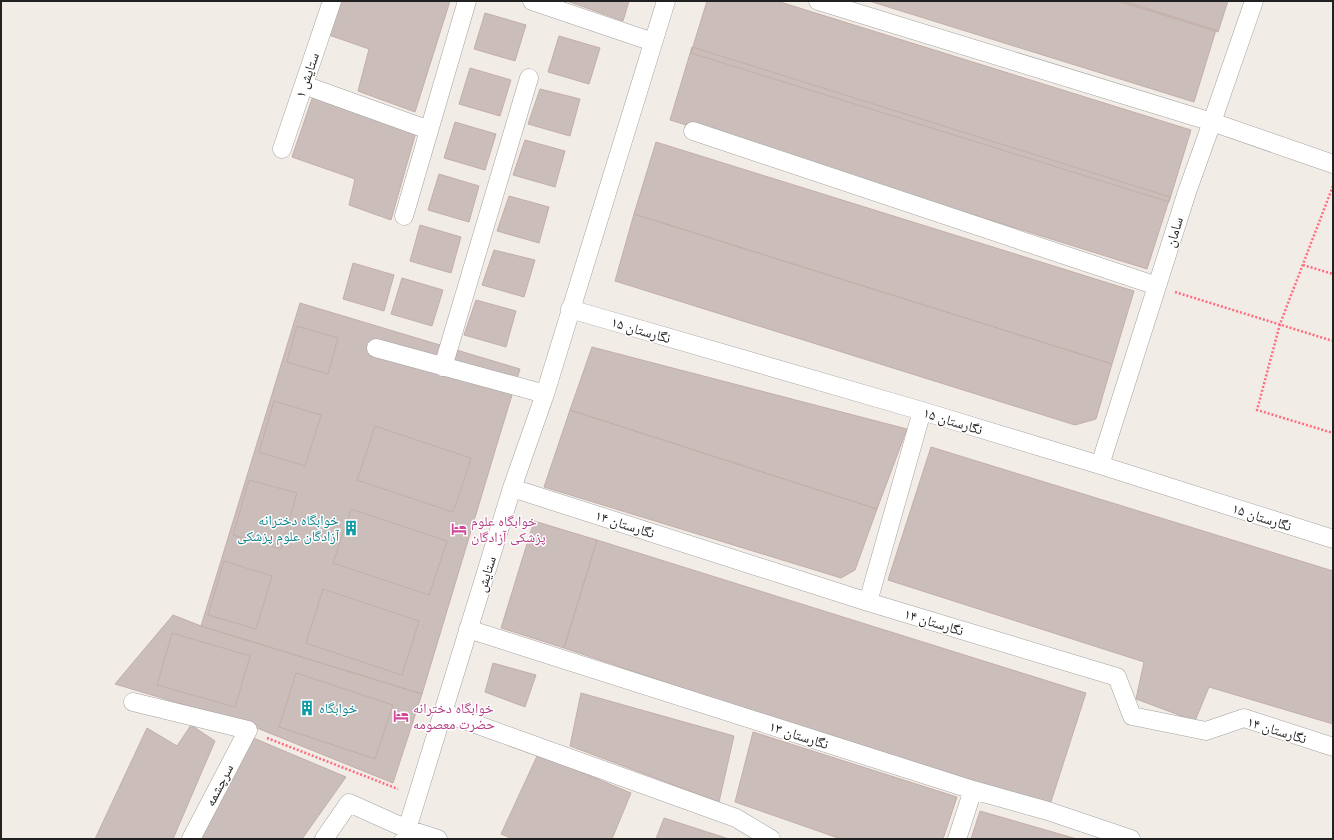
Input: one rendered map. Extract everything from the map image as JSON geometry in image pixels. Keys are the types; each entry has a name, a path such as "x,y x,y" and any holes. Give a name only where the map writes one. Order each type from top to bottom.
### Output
{"street":[{"name":"ستایش ۱","path":"282,149 332,1"},
{"path":"404,216 467,1"},
{"path":"532,1 653,42"},
{"name":"ستایش","path":"405,834 512,488 544,394 666,1"},
{"path":"818,1 1212,122 1333,164"},
{"name":"سامان","path":"1100,465 1187,192 1254,1"},
{"path":"443,367 530,78"},
{"path":"304,85 428,130"},
{"path":"693,131 1157,286"},
{"name":"نگارستان ۱۵","path":"570,309 922,411 1100,465 1333,540"},
{"path":"376,348 544,394"},
{"path":"868,602 922,411"},
{"name":"نگارستان ۱۴","path":"512,488 868,602 1117,677 1132,716 1206,731 1244,718 1333,747"},
{"name":"نگارستان ۱۳","path":"468,629 973,790 1048,811 1124,838"},
{"path":"133,702 248,730"},
{"path":"442,712 736,818 771,839"},
{"name":"سرچشمه","path":"191,839 248,730"},
{"path":"957,839 973,790"},
{"path":"324,839 349,803 405,834 438,839"}],"path":[{"path":"1333,186 1280,324 1257,410 1333,433"},
{"path":"1303,264 1333,274"},
{"path":"1157,286 1333,341"},
{"path":"248,730 417,796"}],"building":[{"path":"340,1 450,1 415,112 358,91 369,49 329,35"},
{"path":"567,1 629,1 623,21"},
{"path":"707,1 777,1 1191,130 1169,202 691,53"},
{"path":"869,1 1123,1 1216,30 1194,102"},
{"path":"1118,1 1228,1 1218,32"},
{"path":"485,13 526,25 515,61 474,49"},
{"path":"559,36 600,48 589,84 548,72"},
{"path":"692,47 1170,197 1147,269 670,120"},
{"path":"470,68 511,80 500,116 459,104"},
{"path":"540,89 580,99 570,136 528,124"},
{"path":"313,96 416,132 391,220 349,205 355,179 292,157"},
{"path":"455,122 496,134 485,170 444,158"},
{"path":"525,140 565,151 555,187 513,175"},
{"path":"656,142 1134,291 1112,364 634,214"},
{"path":"439,174 479,186 469,222 428,210"},
{"path":"509,196 549,207 539,243 497,231"},
{"path":"634,214 1112,364 1096,419 1075,425 615,281"},
{"path":"420,225 461,237 451,273 410,261"},
{"path":"494,250 535,260 524,297 482,285"},
{"path":"353,263 394,275 384,311 343,299"},
{"path":"402,278 443,290 432,326 391,314"},
{"path":"476,300 516,311 506,347 464,335"},
{"name":"خوابگاه دخترانه آزادگان علوم پزشکی","path":"300,303 520,369 422,694 201,626"},
{"path":"297,326 338,338 328,374 287,362"},
{"path":"592,347 907,429 877,509 570,410"},
{"path":"274,401 321,415 305,466 259,452"},
{"path":"570,410 877,509 855,570 841,578 544,487"},
{"path":"375,426 471,458 453,512 357,480"},
{"path":"931,447 1333,571 1333,724 1209,687 1195,721 1136,699 1144,662 888,580"},
{"path":"249,480 297,493 281,549 233,535"},
{"path":"351,509 447,541 429,595 333,563"},
{"path":"534,521 597,540 564,648 501,628"},
{"path":"597,540 1086,693 1048,811 564,648"},
{"path":"224,561 272,576 256,629 208,615"},
{"path":"323,589 419,621 402,675 306,643"},
{"name":"خوابگاه","path":"173,615 201,626 422,694 393,783 242,722 115,684"},
{"path":"172,633 250,656 235,707 157,685"},
{"path":"493,663 536,675 525,707 485,692"},
{"path":"296,673 393,705 375,759 279,727"},
{"path":"581,693 734,736 719,802 570,746"},
{"path":"191,725 215,741 173,839 95,839 147,728 177,746"},
{"path":"753,732 957,797 943,839 841,839 735,802"},
{"path":"251,737 346,777 302,839 197,839"},
{"path":"538,754 631,793 612,839 513,839 501,834"},
{"path":"980,811 1077,839 971,839"},
{"path":"664,818 729,839 656,839"}],"place":[{"name":"خوابگاه دخترانه آزادگان علوم پزشکی","path":"351,528"},
{"name":"خوابگاه علوم پزشکی آزادگان","path":"459,529"},
{"name":"خوابگاه","path":"307,708"},
{"name":"خوابگاه دخترانه حضرت معصومه","path":"401,716"}]}
